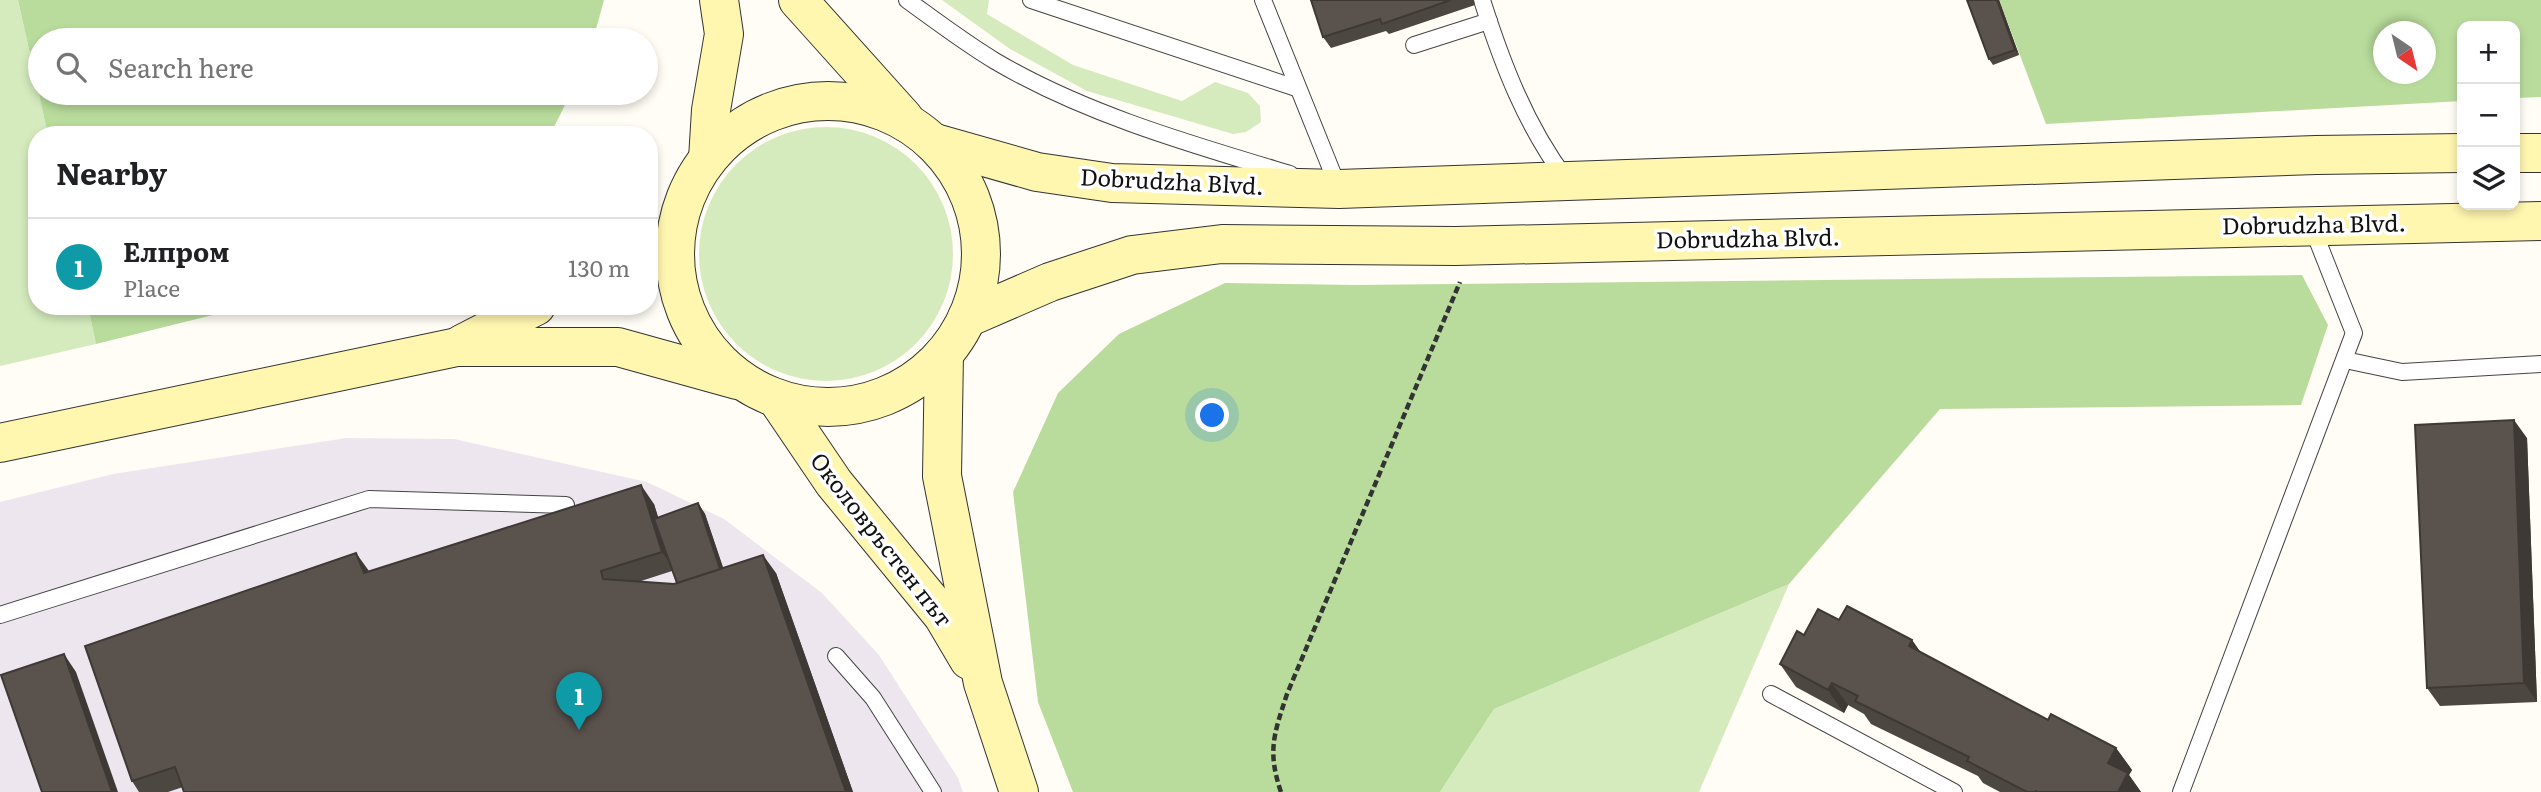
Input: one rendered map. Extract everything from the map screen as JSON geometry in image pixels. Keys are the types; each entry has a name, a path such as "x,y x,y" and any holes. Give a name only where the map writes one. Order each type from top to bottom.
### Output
{"main road":[{"path":"719,0 724,34 711,110 708,159 686,197 676,231 675,267 682,301 704,343 718,361 762,391"},
{"path":"0,443 457,347 618,347 816,407 872,401 923,374 944,354 967,318 979,278 979,226 970,195 955,167 798,0"},
{"name":"Dobrudzha Blvd.","path":"708,159 731,136 757,118 787,107 818,101 850,102 881,110 922,134 1037,172 1112,183 1339,189 2315,155 2457,153"},
{"path":"2520,153 2541,153"},
{"path":"658,219 686,197"},
{"name":"Dobrudzha Blvd.","path":"967,318 1050,282 1132,255 1222,244 1476,246 2541,221"},
{"path":"457,347 519,315"},
{"name":"Околовръстен път","path":"944,354 942,476 983,683 1019,792"},
{"name":"Околовръстен път","path":"762,391 943,616 983,683"}],"lane":[{"path":"907,0 995,61 1079,103 1210,150 1339,189"},
{"path":"1031,0 1296,88"},
{"path":"1263,0 1296,88 1339,189"},
{"path":"1482,0 1529,123 1544,150 1567,181"},
{"path":"1414,45 1489,21"},
{"path":"2181,792 2354,333 2311,225"},
{"path":"2344,360 2402,372 2541,364"},
{"path":"0,615 369,499 566,505"},
{"path":"836,656 873,698 933,792"},
{"path":"1771,694 1954,792"}],"path":[{"path":"1281,792 1272,767 1272,741 1287,694 1476,246"}],"shaded area":[{"path":"346,438 454,439 647,482 724,519 822,593 879,655 958,778 963,792 0,792 0,502 113,474"}],"green space":[{"path":"0,0 18,0 28,45 28,105 41,105 46,126 28,126 28,315 90,315 96,344 0,366"},
{"path":"18,0 604,0 596,28 28,28 28,45"},
{"path":"942,0 989,0 987,14 1073,65 1182,101 1215,82 1248,93 1260,106 1261,122 1246,132 1233,134 1087,91 1010,49"},
{"path":"1999,0 2541,0 2541,97 2520,98 2520,21 2457,21 2457,101 2046,124"},
{"path":"41,105 565,105 554,126 46,126"},
{"path":"826,127 875,137 897,148 916,164 932,183 943,205 953,254 943,303 932,325 916,344 897,360 875,371 826,381 777,371 755,360 736,344 720,325 709,303 699,254 709,205 720,183 736,164 755,148 777,137"},
{"path":"2302,275 2328,325 2301,405 1940,409 1789,584 1494,709 1440,792 1073,792 1038,702 1013,492 1058,393 1119,334 1225,283 1355,285"},
{"path":"90,315 213,315 96,344"},
{"path":"1789,584 1699,792 1440,792 1494,709"}],"building":[{"path":"1311,0 1451,0 1382,24 1380,19 1323,37"},
{"path":"1967,0 1997,0 2015,50 1989,59"},
{"path":"2514,420 2524,683 2427,688 2415,425"},
{"path":"641,485 662,552 601,571 603,579 674,584 763,555 846,792 184,792 175,767 132,781 85,646 356,553 364,573"},
{"path":"698,503 720,569 677,583 654,519"},
{"path":"1847,606 1912,640 1909,646 2048,720 2051,714 2116,748 2108,763 2128,773 2118,792 2027,792 1967,761 1969,757 1855,701 1858,696 1832,683 1828,690 1780,664 1797,631 1804,635 1818,609 1839,620"},
{"path":"64,654 112,792 42,792 1,675"}],"place":[{"name":"Елпром","path":"579,730"}]}
